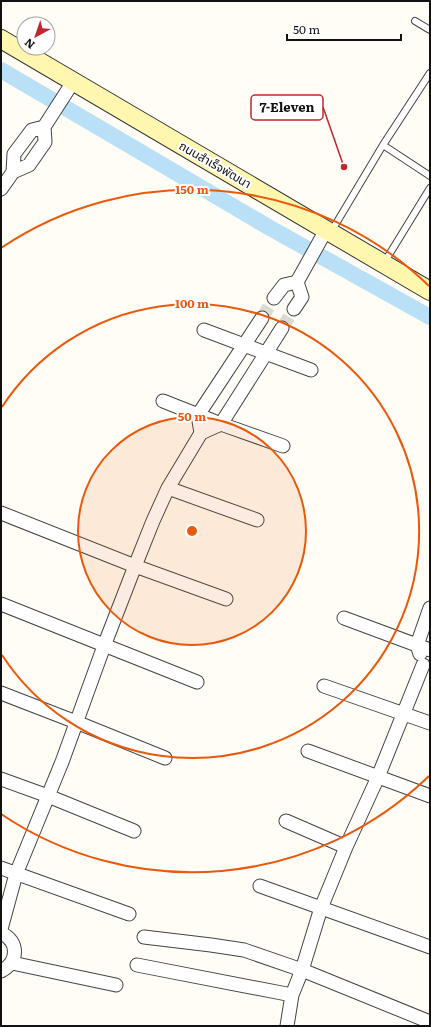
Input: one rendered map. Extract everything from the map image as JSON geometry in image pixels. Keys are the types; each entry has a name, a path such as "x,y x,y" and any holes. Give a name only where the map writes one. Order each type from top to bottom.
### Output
{"street":[{"name":"ถนนสำเร็จพัฒนา","path":"1,39 430,291"},
{"path":"1,189 13,172 29,165 45,142 47,123 73,82"},
{"path":"13,172 14,154 32,130 47,123"},
{"path":"294,309 302,297 299,279 317,246 328,231"},
{"path":"274,298 284,285 299,279"},
{"path":"201,433 198,415 262,318"},
{"path":"1,929 16,874 48,796 135,566 168,488 201,433 221,424 282,328"},
{"path":"204,330 311,370"},
{"path":"163,401 283,446"},
{"path":"168,488 257,520"},
{"path":"1,513 135,566 226,599"},
{"path":"1,604 197,682"},
{"path":"287,1026 292,995 302,970 321,908 346,847 378,777 403,713 427,662 417,645 430,608"},
{"path":"344,618 430,650"},
{"path":"324,686 430,723"},
{"path":"1,693 165,758"},
{"path":"308,751 430,796"},
{"path":"1,779 48,796 134,831"},
{"path":"286,821 346,847"},
{"path":"1,868 129,914"},
{"path":"260,886 430,947"},
{"path":"1,932 9,938 15,950 12,963 1,971"},
{"path":"144,937 244,950 302,970 430,1022"},
{"path":"12,963 116,985"},
{"path":"137,965 292,995"}],"lane":[{"path":"415,22 430,30"},
{"path":"328,231 430,73"},
{"path":"383,145 430,176"},
{"path":"384,264 430,188"}],"waterway":[{"path":"1,70 270,228 430,317"}],"tunnel":[{"path":"262,318 274,298"},
{"path":"282,328 294,309"}],"place":[{"name":"7-Eleven","path":"344,167"}]}
